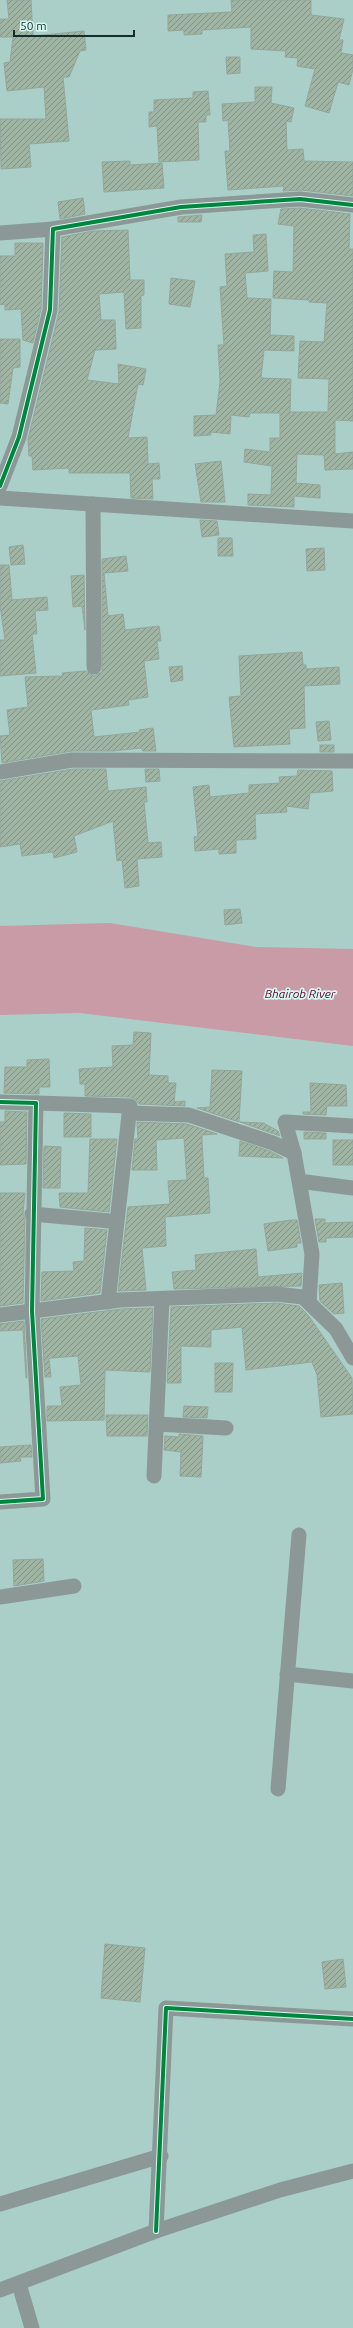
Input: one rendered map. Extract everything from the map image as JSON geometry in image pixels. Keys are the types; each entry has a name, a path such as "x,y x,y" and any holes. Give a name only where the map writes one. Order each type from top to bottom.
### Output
{"street":[{"path":"0,233 53,229 181,207 300,199 353,204"},
{"path":"0,486 19,437 50,310 53,229"},
{"path":"0,498 353,521"},
{"path":"92,504 94,667"},
{"path":"0,772 72,760 353,761"},
{"path":"0,1102 130,1106 108,1302"},
{"path":"0,1502 43,1499 32,1311 32,1214 36,1103"},
{"path":"129,1113 189,1115 273,1143 294,1153"},
{"path":"309,1302 312,1254 294,1153 285,1122 353,1126"},
{"path":"306,1182 353,1188"},
{"path":"32,1214 110,1221"},
{"path":"0,1315 108,1302 276,1294 303,1297 336,1329 353,1358"},
{"path":"154,1476 162,1299"},
{"path":"157,1424 226,1428"},
{"path":"278,1789 298,1535"},
{"path":"0,1597 74,1586"},
{"path":"287,1674 353,1681"},
{"path":"156,2231 166,2008 353,2019"},
{"path":"0,2204 160,2156"},
{"path":"0,2290 156,2231 280,2190 353,2171"},
{"path":"19,2284 32,2328"}],"water":[{"name":"Bhairob River","path":"110,923 256,947 353,949 353,1046 80,1013 0,1015 0,926"}],"building":[{"path":"7,0 31,0 33,36 84,31 86,50 80,51 69,77 63,77 69,141 29,144 31,167 1,169 0,119 46,119 44,87 7,91 4,63 10,62 13,37 0,37 0,19 9,19"},
{"path":"231,0 311,0 311,15 344,19 339,40 343,40 341,53 353,55 353,69 349,85 338,82 329,113 305,106 315,69 297,66 298,58 285,57 286,51 251,49 251,27 202,30 202,34 184,35 184,30 168,31 168,15 232,12"},
{"path":"226,57 240,57 240,73 227,74"},
{"path":"255,87 272,87 271,103 294,108 291,122 286,121 287,150 303,149 304,161 353,162 353,196 301,190 283,191 284,186 228,190 225,151 230,151 228,120 223,121 222,104 255,102"},
{"path":"208,91 210,115 206,115 206,122 198,122 199,160 159,162 157,126 149,127 149,112 154,112 154,100 193,98 193,92"},
{"path":"130,161 130,165 162,163 164,188 104,192 102,162"},
{"path":"83,198 85,214 60,219 58,202"},
{"path":"300,208 350,214 349,249 353,249 353,421 335,420 335,454 353,452 353,469 325,470 324,455 297,454 296,483 320,485 320,498 294,496 294,507 248,505 248,494 271,495 272,466 244,462 245,449 270,452 270,438 280,438 280,413 250,413 249,417 231,415 230,434 211,432 211,435 194,436 194,416 216,415 220,382 218,345 224,345 220,287 227,286 225,254 254,252 253,235 266,234 268,271 245,273 247,298 271,299 270,335 294,336 294,351 264,350 261,378 291,379 290,412 328,412 329,379 298,378 300,341 324,342 327,303 309,302 309,300 273,298 274,271 293,272 294,226 278,224 281,209"},
{"path":"202,215 201,222 178,222 178,217"},
{"path":"128,230 130,280 144,280 144,295 141,296 141,328 126,329 124,292 99,294 101,320 115,320 116,349 95,350 87,380 119,384 118,364 146,369 143,385 138,384 128,438 147,437 148,464 159,463 160,479 152,479 153,499 131,498 130,473 69,473 69,468 33,470 32,456 29,456 28,439 59,312 62,237 93,231"},
{"path":"15,243 43,243 41,309 33,343 23,340 21,309 5,310 5,304 0,305 0,256 15,256"},
{"path":"171,278 195,281 190,307 169,304"},
{"path":"0,339 20,339 20,367 13,368 8,404 0,403"},
{"path":"221,461 225,502 201,502 195,464"},
{"path":"200,520 217,521 219,535 202,537"},
{"path":"218,538 232,538 233,556 218,556"},
{"path":"23,545 25,564 11,565 9,547"},
{"path":"324,548 325,570 307,571 306,549"},
{"path":"126,556 128,571 104,573 108,616 123,614 125,630 159,626 161,641 157,641 159,659 144,661 148,697 128,700 129,705 91,710 94,737 140,732 139,730 153,728 156,751 143,751 141,748 113,751 72,751 2,763 0,736 10,735 7,710 28,707 25,677 63,676 62,673 86,671 94,676 102,672 102,559"},
{"path":"0,565 9,565 12,600 47,597 48,610 35,611 37,634 32,634 36,673 0,676 0,640 5,640 0,605"},
{"path":"84,575 85,630 82,606 73,607 71,576"},
{"path":"302,652 303,665 306,665 306,669 339,667 340,684 304,686 305,728 289,729 290,744 234,747 229,697 241,696 239,656"},
{"path":"182,666 183,680 171,682 169,667"},
{"path":"329,721 331,740 318,741 316,722"},
{"path":"320,745 334,745 334,752 320,752"},
{"path":"73,769 106,769 108,791 146,787 147,802 144,802 148,843 161,842 162,857 137,859 139,886 125,888 122,860 117,861 113,821 74,836 77,852 54,858 53,852 22,856 20,844 0,847 0,781"},
{"path":"145,769 159,769 160,781 146,782"},
{"path":"298,770 332,771 333,791 310,793 308,809 286,806 287,812 255,814 256,839 236,840 236,853 219,854 219,849 195,851 194,837 198,836 193,787 209,785 210,797 249,793 249,785 280,783 279,777 297,776"},
{"path":"240,909 242,923 225,925 224,910"},
{"path":"134,1032 151,1033 149,1075 168,1076 168,1083 176,1083 174,1102 185,1101 185,1106 139,1104 135,1099 130,1097 85,1096 85,1084 80,1084 79,1069 113,1067 112,1046 133,1045"},
{"path":"49,1059 50,1087 39,1087 39,1094 4,1093 5,1067 27,1067 27,1060"},
{"path":"212,1070 242,1071 239,1122 197,1108 210,1107"},
{"path":"310,1083 346,1085 347,1106 327,1106 326,1115 303,1114 303,1112 311,1112"},
{"path":"5,1111 27,1112 26,1164 0,1165 0,1122 5,1122"},
{"path":"64,1113 91,1114 91,1137 64,1137"},
{"path":"137,1122 187,1124 217,1134 202,1135 204,1178 208,1178 210,1213 165,1217 166,1246 142,1248 146,1290 118,1291 128,1207 170,1204 168,1181 187,1180 184,1138 156,1140 157,1170 132,1170 135,1139 138,1139"},
{"path":"240,1122 263,1123 278,1131 280,1136"},
{"path":"304,1132 326,1133 326,1139 304,1139"},
{"path":"90,1139 117,1139 109,1212 60,1207 59,1193 88,1193"},
{"path":"333,1140 353,1140 353,1165 333,1165"},
{"path":"240,1141 270,1151 283,1158 239,1156"},
{"path":"44,1146 61,1147 60,1188 43,1188"},
{"path":"0,1193 25,1193 23,1214 25,1219 23,1303 0,1306"},
{"path":"315,1219 325,1219 325,1223 353,1222 353,1237 326,1238 326,1242 319,1242"},
{"path":"297,1220 301,1243 297,1243 297,1247 268,1251 264,1224"},
{"path":"85,1228 107,1230 100,1293 41,1301 42,1272 74,1271 73,1262 84,1261"},
{"path":"256,1249 258,1277 302,1273 301,1286 174,1289 172,1272 196,1270 195,1255"},
{"path":"342,1283 344,1313 334,1314 320,1301 319,1285"},
{"path":"276,1303 299,1306 308,1315 352,1378 353,1414 321,1417 317,1375 312,1362 246,1370 242,1327 211,1330 211,1347 181,1346 181,1383 167,1383 171,1307"},
{"path":"153,1308 150,1372 105,1370 104,1420 47,1421 47,1406 62,1406 60,1387 81,1385 78,1356 49,1359 51,1377 45,1377 41,1319 121,1309"},
{"path":"24,1321 27,1378 23,1330 0,1331 0,1324"},
{"path":"215,1363 233,1363 232,1392 215,1392"},
{"path":"184,1406 208,1407 207,1418 183,1417"},
{"path":"106,1415 148,1415 147,1436 107,1436"},
{"path":"179,1434 203,1436 201,1477 180,1476 181,1452 164,1450 165,1436 179,1437"},
{"path":"31,1445 32,1457 20,1457 21,1461 0,1463 0,1447"},
{"path":"43,1559 44,1581 14,1586 13,1560"},
{"path":"105,1944 145,1948 140,2002 101,1998"},
{"path":"343,1959 346,1987 325,1989 322,1962"}],"cycle path":[{"path":"0,486 19,437 50,310 53,229 181,207 300,199 353,205"},
{"path":"0,1102 36,1103 32,1311 43,1499 0,1502"},
{"path":"156,2231 166,2008 353,2019"}]}
